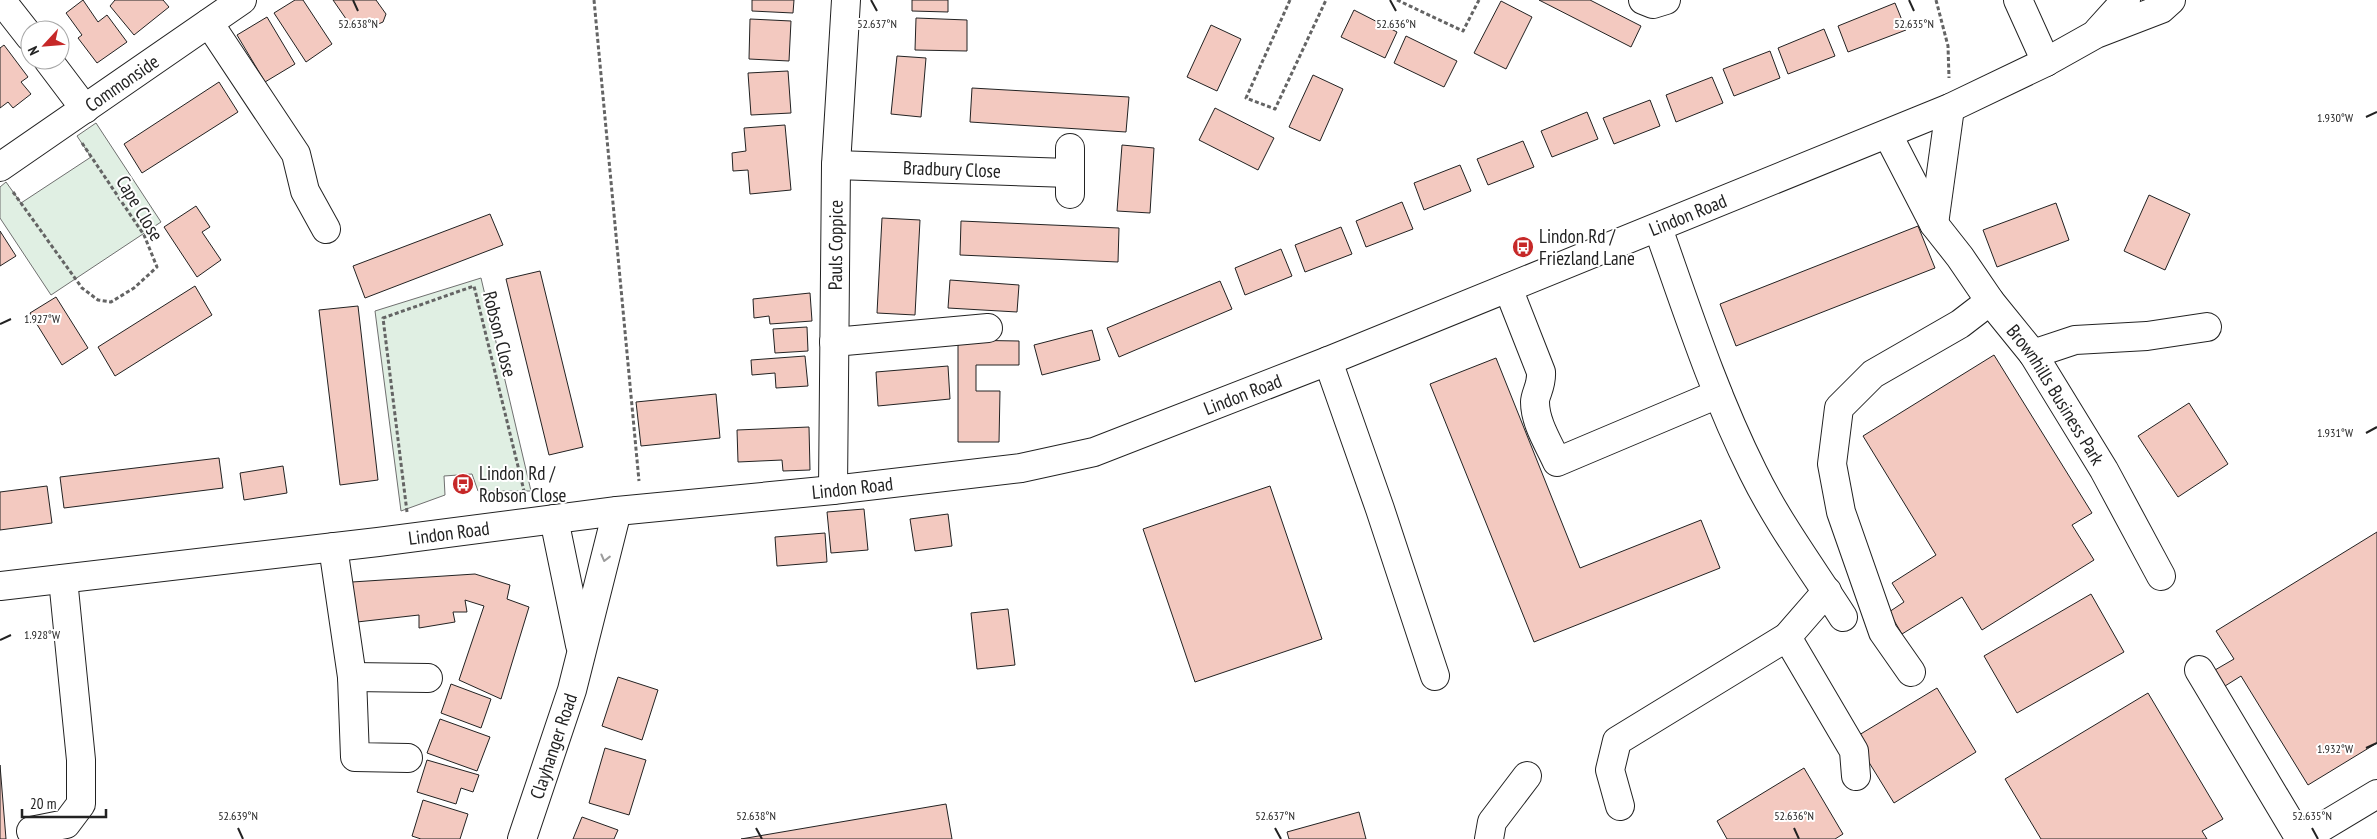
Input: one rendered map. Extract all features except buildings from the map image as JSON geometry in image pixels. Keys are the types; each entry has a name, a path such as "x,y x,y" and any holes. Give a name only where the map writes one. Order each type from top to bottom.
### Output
{"main road":[{"path":"1,0 20,24"},
{"name":"Commonside","path":"5,177 76,115 242,0"},
{"name":"Pauls Coppice","path":"833,490 836,165 846,0"},
{"path":"1643,0 1653,4 1666,0"},
{"path":"2018,0 2046,62"},
{"name":"Lindon Road","path":"2096,34 2126,0"},
{"name":"Lindon Road","path":"0,586 629,510 833,490 1021,468 1094,452 1328,361 1950,108 2046,62 2096,34 2161,9 2171,0"},
{"path":"209,23 296,154 304,191 326,230"},
{"path":"53,70 76,115"},
{"path":"1934,224 1950,108"},
{"name":"Brownhills Business Park","path":"1888,134 1934,224 1960,257 1990,301 2033,354 2104,470 2161,576"},
{"name":"Bradbury Close","path":"836,165 1070,172"},
{"path":"1658,228 1718,394 1754,474 1844,617"},
{"path":"1508,288 1541,372 1542,383 1534,401 1541,428 1557,462 1718,394"},
{"path":"1911,672 1882,632 1841,512 1832,464 1839,408 1873,374 1960,324 1990,301"},
{"path":"2033,354 2075,340 2147,336 2207,327"},
{"path":"834,342 988,328"},
{"path":"1328,361 1375,491 1435,676"},
{"name":"Clayhanger Road","path":"522,839 629,510"},
{"name":"Clayhanger Road","path":"543,521 581,654"},
{"path":"333,547 352,677 355,757 408,758"},
{"path":"32,831 66,824 81,804 81,760 63,578"},
{"path":"1620,806 1610,770 1617,741 1786,637 1827,591"},
{"path":"1786,637 1854,751 1856,776"},
{"path":"2199,670 2301,839 2377,794"},
{"path":"352,677 428,678"},
{"path":"1489,839 1492,822 1527,776"}],"path":[{"path":"594,0 629,510"},
{"path":"1290,0 1246,98 1275,109 1326,0"},
{"path":"1397,0 1463,31 1479,0"},
{"path":"1936,0 1948,46 1950,108"},
{"name":"Cape Close","path":"5,177 82,288 98,300 111,302 134,288 157,267 144,235 76,115"},
{"name":"Robson Close","path":"410,537 383,318 474,286 543,521"}],"green space":[{"path":"96,123 161,222 51,295 0,218 0,187 6,182 21,203 91,157 77,136"},
{"path":"481,278 531,491 478,491 472,474 444,476 445,495 401,511 375,311"}],"place":[{"name":"Lindon Rd / Friezland Lane","path":"1523,247"},
{"name":"Lindon Rd / Robson Close","path":"463,484"}]}
